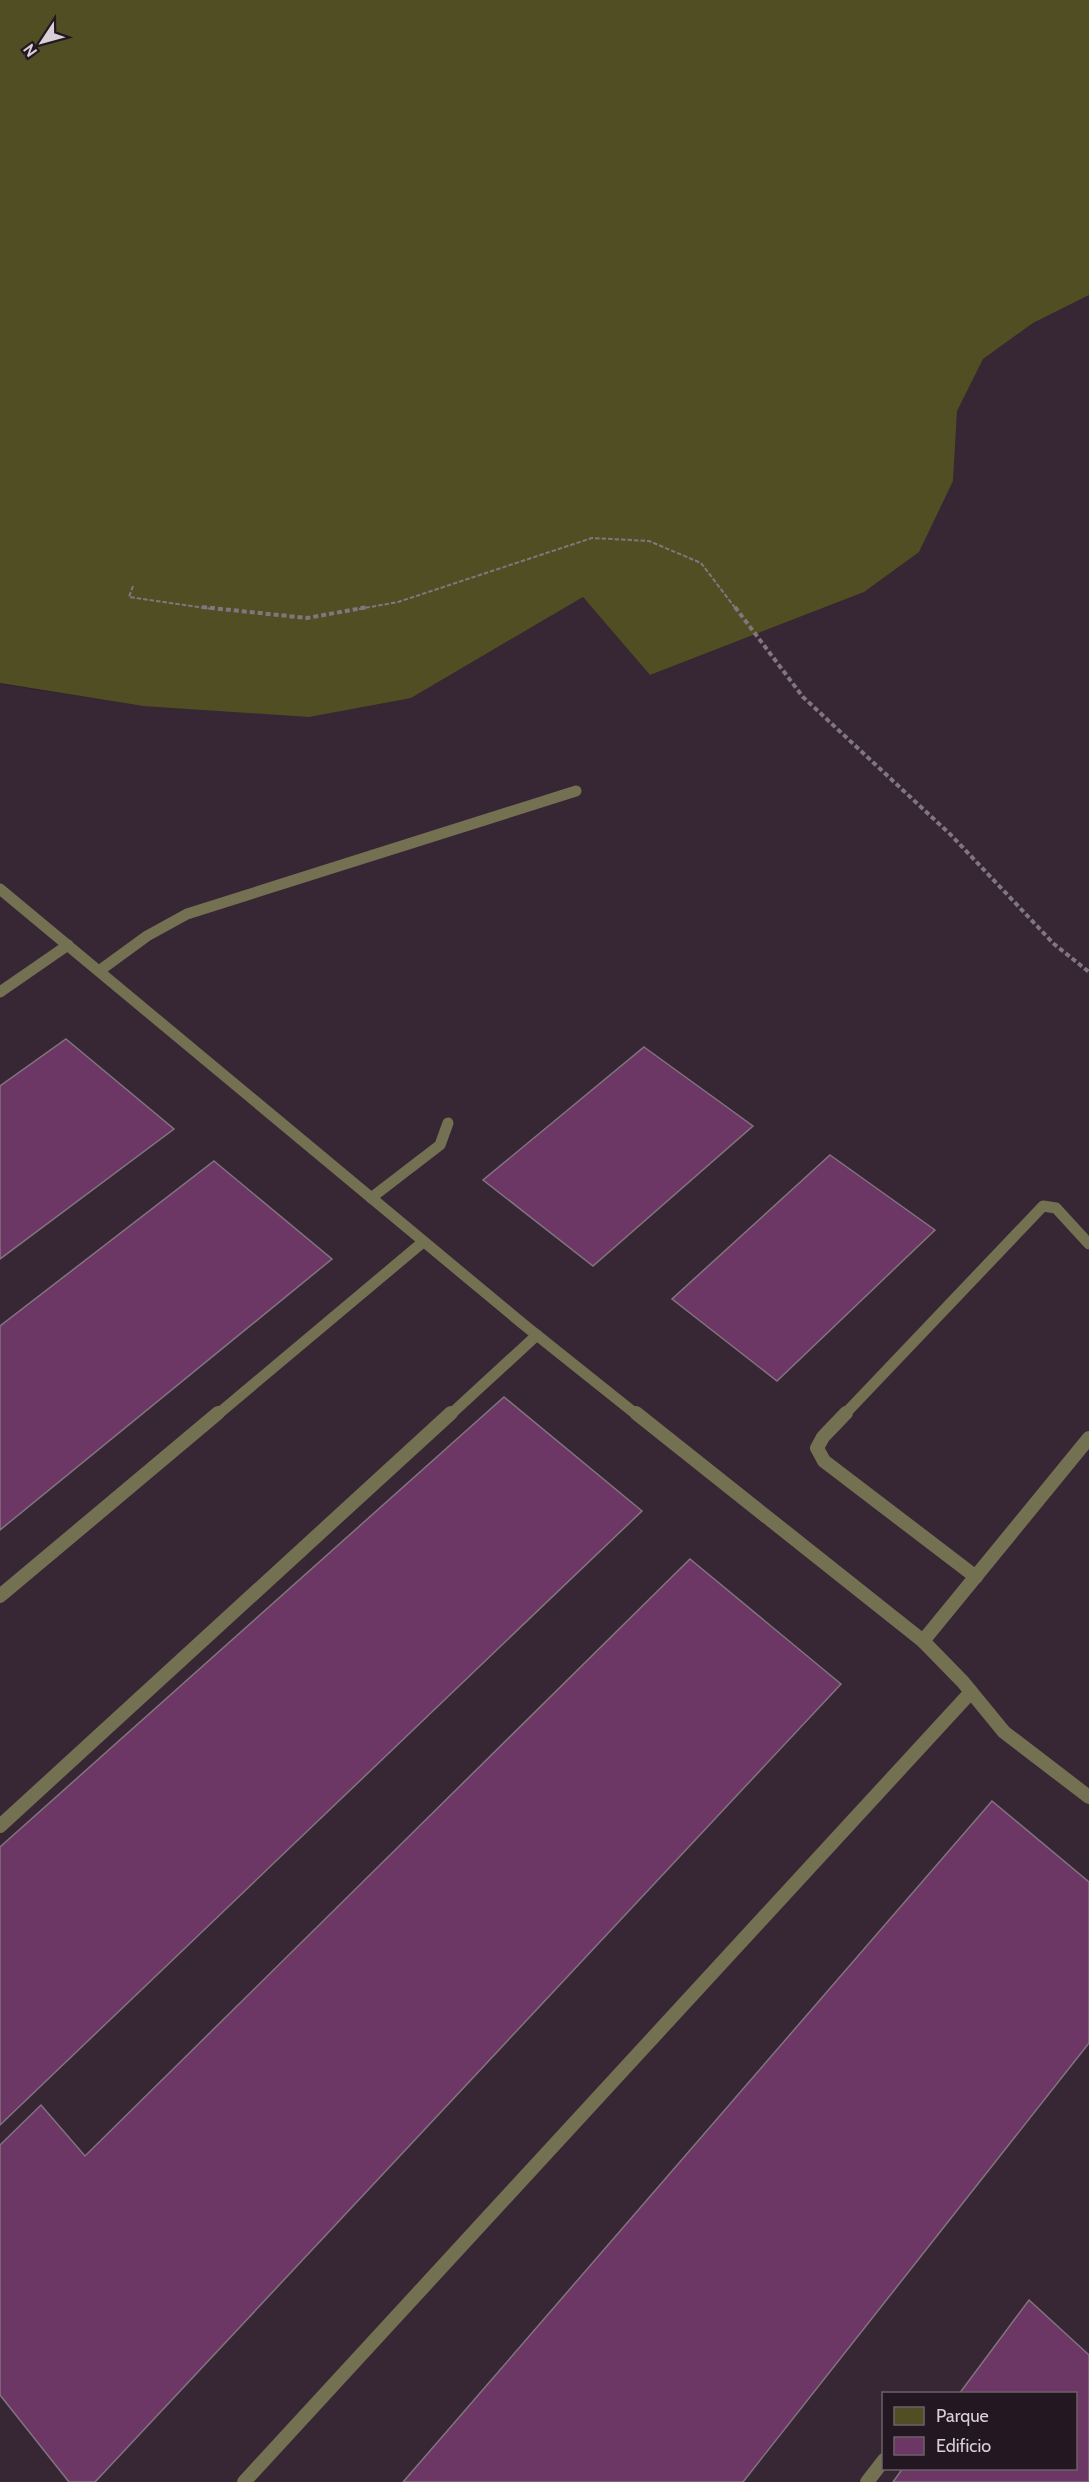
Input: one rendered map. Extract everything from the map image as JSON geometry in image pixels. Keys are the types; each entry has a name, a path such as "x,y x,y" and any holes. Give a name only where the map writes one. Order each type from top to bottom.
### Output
{"lane":[{"path":"99,971 147,936 188,914 576,791"},
{"path":"0,889 537,1335 923,1641 938,1654 1004,1732 1089,1797"},
{"path":"0,992 68,945"},
{"path":"371,1198 440,1145 448,1124"},
{"path":"976,1577 824,1461 818,1448 824,1437 1043,1206 1056,1208 1089,1244"},
{"path":"0,1596 423,1242"},
{"path":"0,1826 537,1335"},
{"path":"923,1641 1089,1438"},
{"path":"244,2482 971,1692"},
{"path":"867,2482 882,2463"}],"path":[{"path":"133,586 129,597 235,612 307,618 398,602 592,538 649,541 701,563 803,696 951,835 1054,944 1089,972"}],"shaded area":[{"path":"1089,295 1089,2482 0,2482 0,684 143,706 411,698 583,597 650,675 864,592 953,481 957,411 983,359 1033,323"}],"green space":[{"path":"0,0 1089,0 1089,295 1033,323 983,359 957,411 953,481 919,552 864,592 650,675 583,597 411,698 309,717 143,706 0,683"}],"building":[{"path":"66,1039 174,1129 0,1259 0,1086"},
{"path":"644,1047 753,1126 593,1266 483,1180"},
{"path":"830,1155 935,1230 777,1381 672,1299"},
{"path":"214,1161 332,1259 0,1530 0,1326"},
{"path":"504,1397 642,1511 0,2125 0,1847"},
{"path":"690,1559 841,1684 95,2482 69,2482 0,2395 0,2145 41,2105 85,2156"},
{"path":"992,1801 1089,1882 1089,2043 743,2482 403,2482"},
{"path":"1029,2300 1089,2355 1089,2482 893,2482 902,2470 1077,2470 1077,2392 960,2392"}]}
